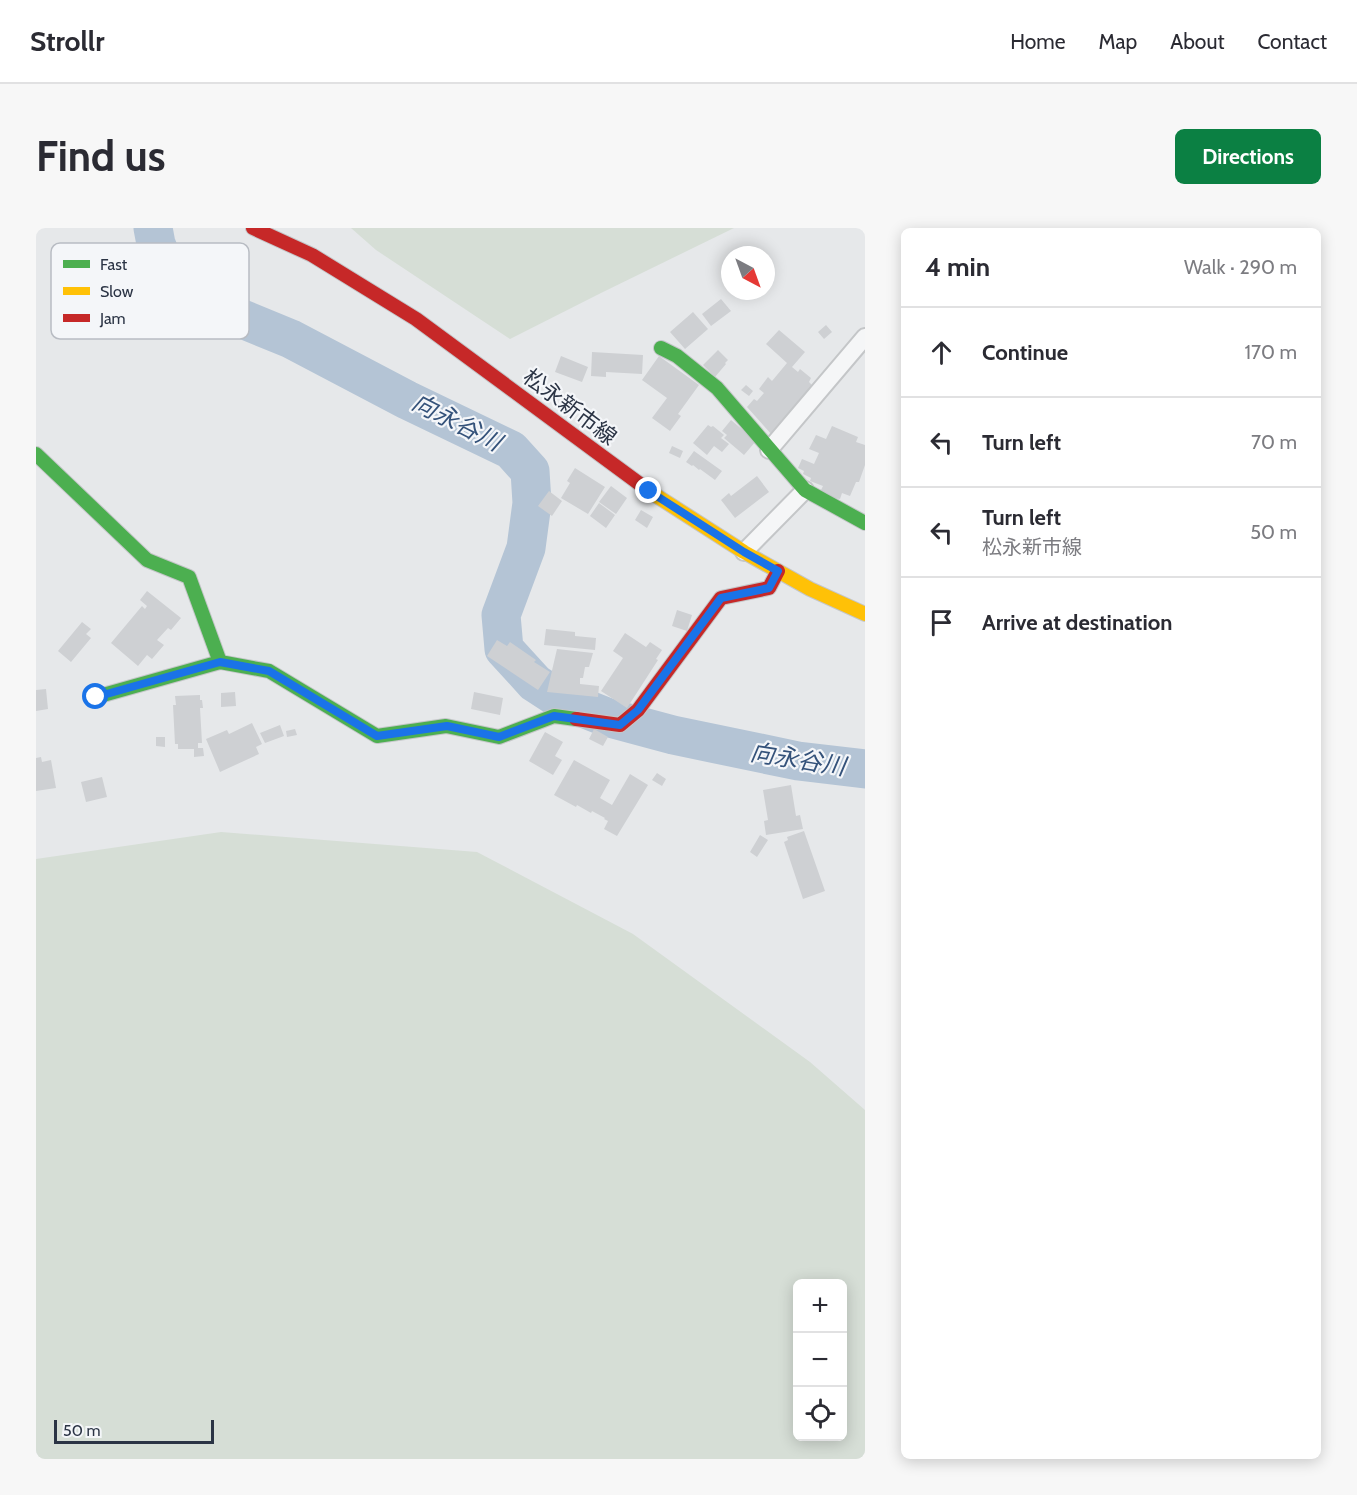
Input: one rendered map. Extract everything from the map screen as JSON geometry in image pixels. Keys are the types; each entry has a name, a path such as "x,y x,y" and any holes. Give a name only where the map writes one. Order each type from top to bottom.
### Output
{"street":[{"name":"松永新市線","path":"254,228 312,255 416,319 649,491 744,552 810,589 865,614"},
{"path":"769,450 865,337"},
{"path":"661,348 677,356 717,388 805,490 865,523"},
{"path":"36,454 147,560 189,577 220,662"},
{"path":"744,552 805,490"},
{"path":"96,697 220,662 269,671 377,736 447,726 499,737 554,716 620,725 638,710 721,598 769,588 778,571"}],"shaded area":[{"path":"351,228 734,228 510,339 376,250"},
{"path":"221,832 477,852 633,934 810,1062 865,1110 865,1459 36,1459 36,859"}],"building":[{"path":"721,299 731,311 711,326 702,314"},
{"path":"693,312 708,329 685,349 670,332"},
{"path":"826,325 832,332 824,339 818,332"},
{"path":"779,330 805,352 792,367 798,372 800,369 811,378 809,382 814,387 772,435 747,407 764,393 759,389 768,377 772,381 787,363 766,344"},
{"path":"718,350 728,360 715,377 703,365"},
{"path":"592,352 643,355 642,374 606,372 606,377 591,376"},
{"path":"561,356 588,367 582,382 555,372"},
{"path":"659,356 699,385 678,414 681,416 670,431 652,418 667,398 642,380"},
{"path":"746,385 753,391 749,396 741,390"},
{"path":"731,420 756,441 744,455 724,438 727,435 722,431"},
{"path":"708,425 713,426 724,435 721,438 729,444 722,452 714,446 707,455 693,443"},
{"path":"832,426 858,437 856,442 865,445 865,465 859,482 856,482 850,496 842,493 840,499 818,496 823,486 810,481 811,478 798,468 802,459 814,464 819,453 809,449 816,435 826,439"},
{"path":"672,446 683,451 680,458 669,453"},
{"path":"694,451 722,471 715,480 686,462"},
{"path":"575,468 605,487 588,514 561,498 570,483 567,481"},
{"path":"757,476 769,492 735,518 721,500 729,493 731,496"},
{"path":"611,486 627,498 616,514 599,502"},
{"path":"549,491 562,501 552,516 538,506"},
{"path":"599,503 615,515 606,528 590,516"},
{"path":"641,510 653,517 647,528 635,520"},
{"path":"147,591 181,618 171,630 168,628 157,640 164,645 152,659 147,655 138,666 111,643 142,606 145,609 147,606 140,600"},
{"path":"677,610 692,615 687,631 672,626"},
{"path":"82,622 91,629 86,634 91,638 71,662 58,651"},
{"path":"546,629 575,632 575,636 596,638 595,650 544,645"},
{"path":"625,633 646,647 650,642 662,650 627,708 601,691 623,658 613,651"},
{"path":"497,640 507,646 510,642 550,672 538,690 487,656"},
{"path":"557,649 593,653 589,667 585,667 583,678 580,678 580,684 599,686 598,697 547,692"},
{"path":"46,689 48,709 36,711 36,690"},
{"path":"235,692 236,706 221,707 221,693"},
{"path":"474,692 503,698 500,715 471,709"},
{"path":"200,695 203,708 200,708 202,743 198,743 198,748 203,748 204,756 194,757 194,749 178,749 178,744 175,744 173,705 176,705 175,696"},
{"path":"252,723 262,744 256,747 259,754 220,772 206,739 227,730 229,734"},
{"path":"280,725 284,736 265,743 260,733"},
{"path":"295,729 297,735 287,737 286,731"},
{"path":"594,729 608,737 603,746 589,739"},
{"path":"545,732 563,742 555,756 562,760 553,775 529,761"},
{"path":"156,737 165,737 165,747 156,746"},
{"path":"41,757 42,762 51,760 56,788 36,791 36,758"},
{"path":"574,760 610,780 600,798 612,805 630,774 648,785 617,836 604,829 608,821 605,818 577,805 576,807 554,795"},
{"path":"657,773 666,779 662,786 652,780"},
{"path":"102,777 107,797 86,802 81,782"},
{"path":"791,785 796,816 800,815 803,829 766,835 764,821 768,820 763,790"},
{"path":"804,831 825,891 803,899 784,842 788,840 787,837"},
{"path":"760,835 768,840 757,857 750,852"}],"waterway":[{"name":"向永谷川","path":"153,228 156,243"},
{"name":"向永谷川","path":"249,322 291,339 407,400 511,450 530,471 532,503 526,548 501,615 504,649 535,683 558,698 606,717 673,735 798,761 865,769"}],"traffic: fast":[{"path":"661,348 677,356 717,388 805,490 865,523"},
{"path":"36,454 147,560 189,577 220,662"},
{"path":"96,697 220,662 269,671 377,736 446,726 499,737 554,716 576,719"}],"traffic: slow":[{"path":"652,493 744,552 810,589 865,614"}],"traffic: jam":[{"path":"253,228 312,255 416,319 652,493"},
{"path":"576,719 620,725 638,710 721,598 769,588 778,571"}],"route":[{"path":"96,697 220,662 269,671 377,736 447,726 499,737 554,716 620,725 638,710 721,598 769,588 778,571 649,491"}]}
